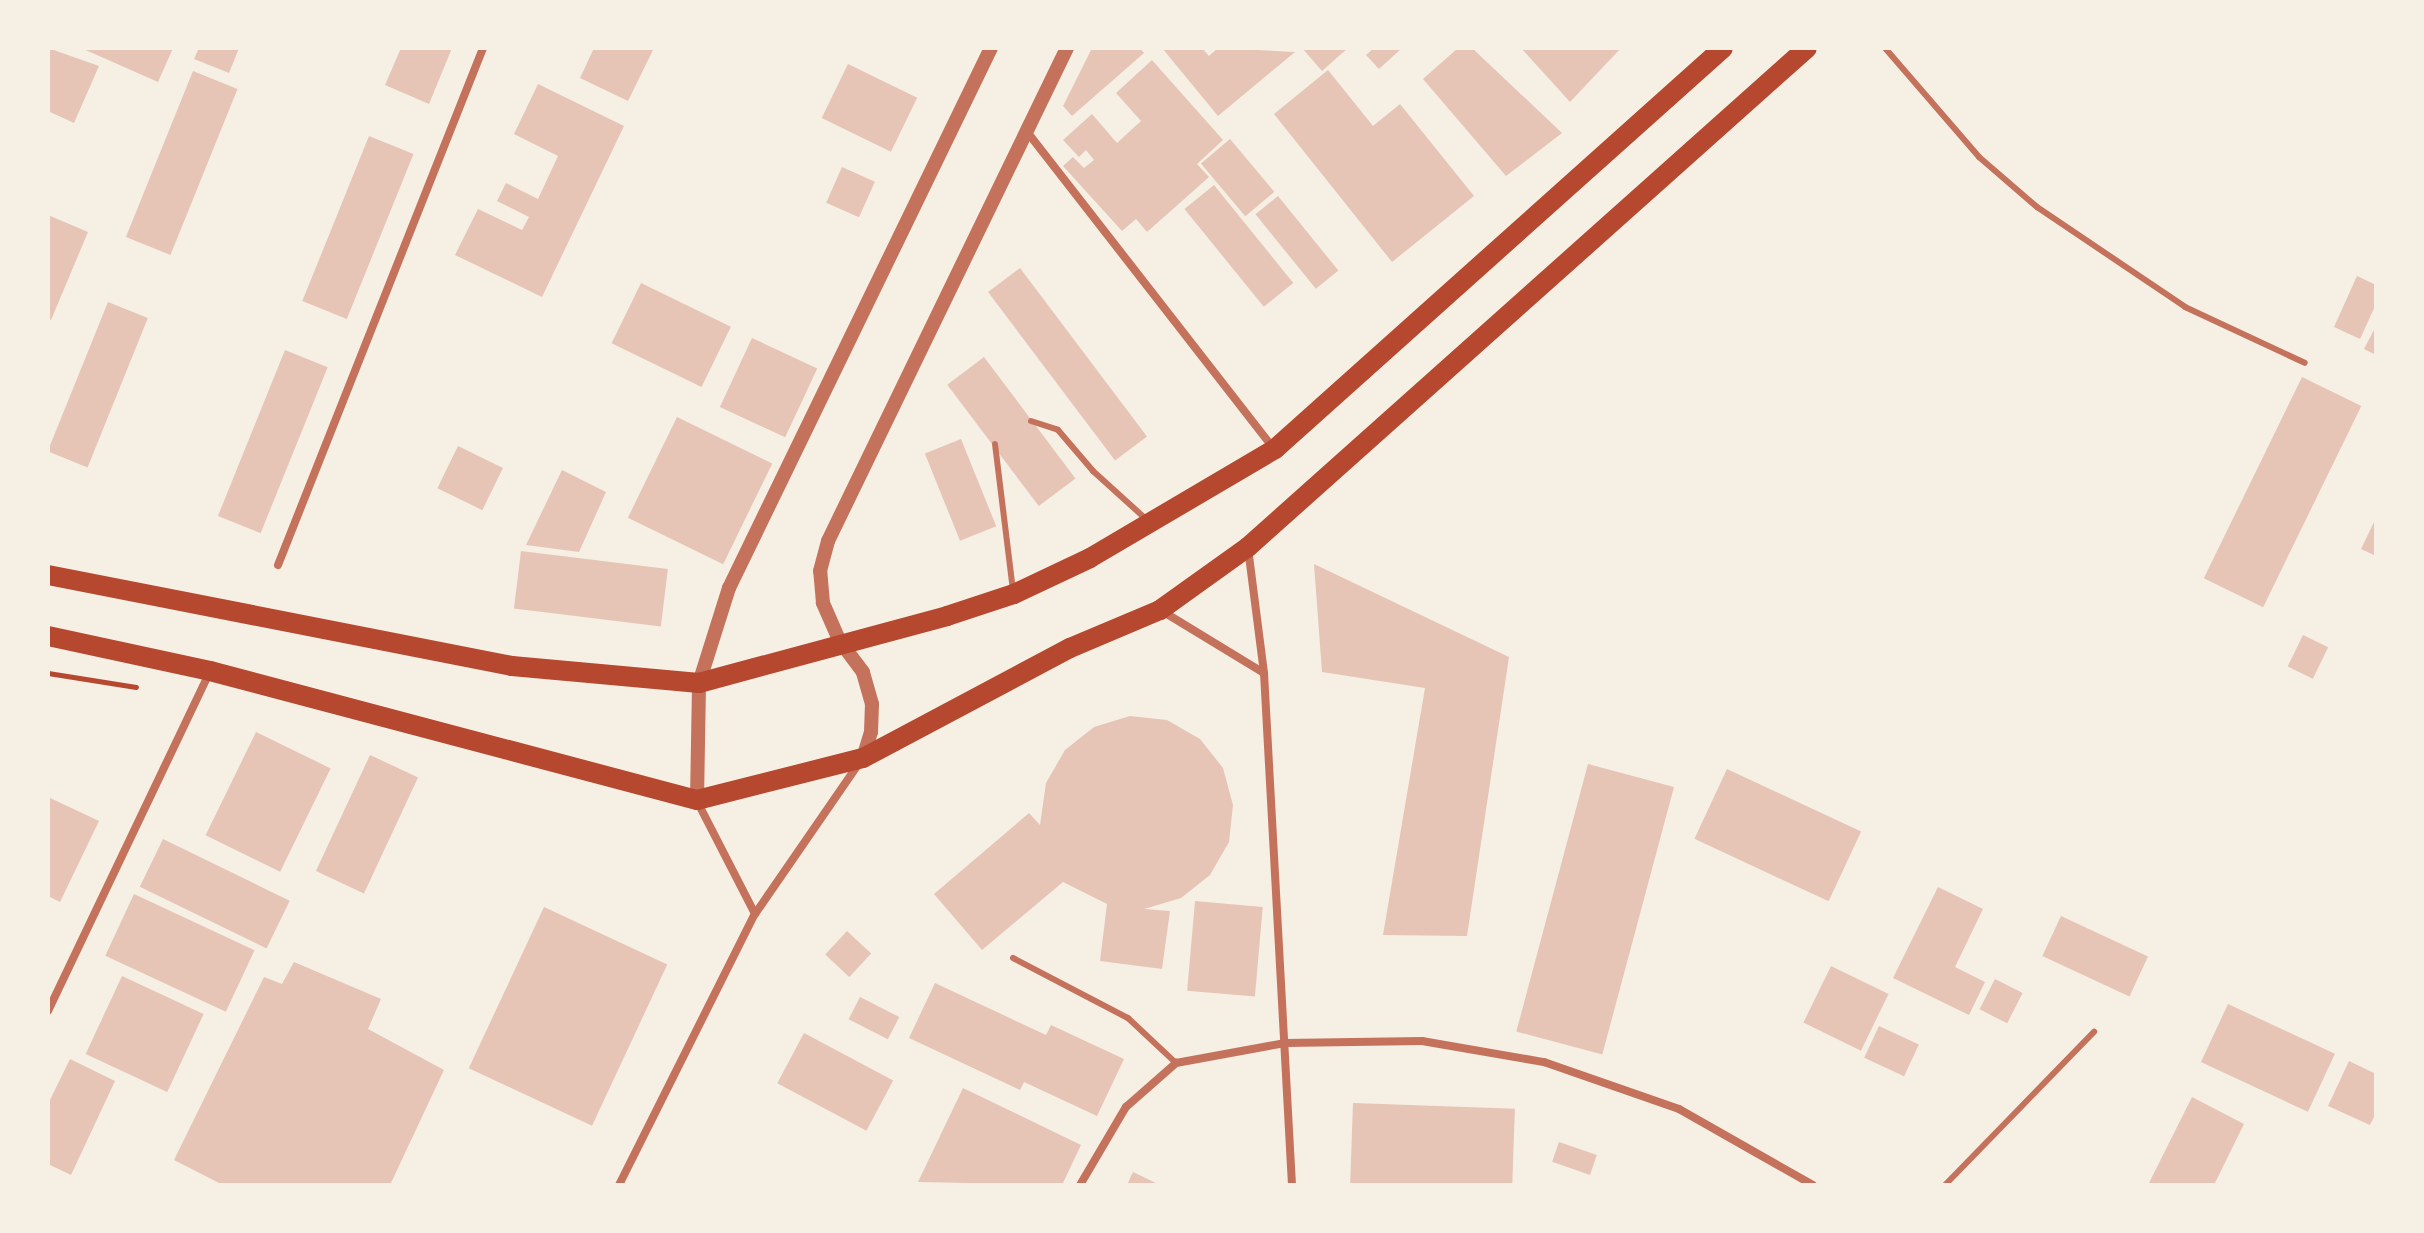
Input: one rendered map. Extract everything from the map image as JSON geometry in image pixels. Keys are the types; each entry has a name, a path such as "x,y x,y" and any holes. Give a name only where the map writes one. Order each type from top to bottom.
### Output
{"main road":[{"path":"48,575 512,666 699,683 1014,594 1150,522 1275,449 1722,48"},
{"path":"48,636 210,671 697,800 863,758 1070,648 1160,610 1248,547 1807,48"}],"street":[{"path":"278,565 483,48"},
{"path":"755,914 697,800 699,683 729,588 991,48"},
{"path":"619,1185 755,914 863,758 871,732 872,704 863,672 840,642 823,603 820,571 828,541 1067,48"},
{"path":"1028,133 1275,449"},
{"path":"1248,547 1264,673 1292,1185"},
{"path":"1160,610 1264,673"},
{"path":"48,1011 210,671"},
{"path":"1080,1185 1126,1107 1176,1063 1285,1043 1422,1041 1544,1062 1679,1109 1813,1185"}],"lane":[{"path":"1885,48 1979,157 2037,207 2185,307 2305,363"},
{"path":"1031,421 1058,430 1093,471 1150,522"},
{"path":"995,444 1014,594"},
{"path":"1013,958 1128,1018 1176,1063"},
{"path":"1945,1185 2094,1032"}],"path":[{"path":"48,673 150,689"}],"building":[{"path":"48,48 99,66 74,123 48,111"},
{"path":"81,48 173,48 158,82"},
{"path":"199,48 239,48 229,73 194,59"},
{"path":"401,48 452,48 429,104 385,85"},
{"path":"594,48 654,48 628,101 580,78"},
{"path":"1092,48 1140,48 1144,53 1072,116 1063,106"},
{"path":"1162,48 1202,48 1209,56 1218,48 1295,52 1218,116"},
{"path":"1302,48 1348,48 1322,71"},
{"path":"1374,48 1402,48 1379,69 1366,55"},
{"path":"1458,48 1472,48 1562,133 1506,176 1423,79"},
{"path":"1521,48 1621,48 1570,102"},
{"path":"1152,60 1223,140 1197,164 1209,177 1147,232 1136,219 1122,231 1063,166 1073,157 1084,168 1094,160 1086,150 1079,157 1063,140 1092,114 1117,143 1141,121 1116,93"},
{"path":"848,64 917,98 891,152 822,118"},
{"path":"1328,70 1373,126 1400,104 1474,196 1392,262 1274,114"},
{"path":"193,71 238,89 170,255 126,237"},
{"path":"538,84 624,126 542,297 455,255 478,209 522,230 529,217 497,201 506,183 538,199 558,156 514,134"},
{"path":"369,136 414,154 347,319 302,301"},
{"path":"1230,139 1274,192 1245,216 1201,163"},
{"path":"842,167 875,182 859,217 826,203"},
{"path":"1214,185 1293,283 1264,307 1184,209"},
{"path":"1278,196 1338,271 1316,289 1255,214"},
{"path":"48,215 88,232 51,320 48,318"},
{"path":"1020,268 1147,437 1115,461 988,292"},
{"path":"2357,276 2376,285 2376,304 2360,339 2334,327"},
{"path":"641,283 731,327 702,387 612,343"},
{"path":"108,302 148,318 88,467 48,451"},
{"path":"2376,326 2376,355 2364,349"},
{"path":"752,338 817,368 785,437 720,407"},
{"path":"285,350 328,367 261,533 218,516"},
{"path":"984,357 1075,478 1039,506 947,385"},
{"path":"2302,377 2361,406 2263,607 2204,578"},
{"path":"677,417 772,463 723,564 628,518"},
{"path":"961,439 996,526 960,541 925,454"},
{"path":"458,446 503,468 482,510 437,488"},
{"path":"562,470 606,492 579,552 526,545"},
{"path":"2376,518 2376,556 2361,549"},
{"path":"521,551 668,569 661,627 514,609"},
{"path":"1314,564 1509,657 1467,936 1383,935 1425,688 1322,672"},
{"path":"2303,635 2328,647 2313,679 2288,666"},
{"path":"1130,716 1167,720 1200,739 1223,768 1233,805 1229,842 1210,875 1181,898 1144,909 1170,911 1162,969 1100,961 1107,904 1063,882 982,950 934,894 1029,813 1040,825 1046,783 1065,750 1094,727"},
{"path":"256,732 331,768 280,872 206,835"},
{"path":"370,755 418,777 364,893 316,871"},
{"path":"1588,764 1674,787 1602,1055 1516,1032"},
{"path":"1727,769 1861,832 1829,901 1694,839"},
{"path":"48,797 99,821 60,902 48,896"},
{"path":"163,839 290,901 266,948 140,887"},
{"path":"1938,887 1983,909 1955,967 1985,982 1969,1015 1893,978"},
{"path":"134,894 255,950 226,1012 105,956"},
{"path":"1195,901 1263,907 1255,997 1187,991"},
{"path":"544,907 667,964 592,1126 469,1068"},
{"path":"2061,916 2148,957 2129,996 2042,956"},
{"path":"847,931 871,954 849,977 825,954"},
{"path":"294,962 381,999 368,1029 444,1070 390,1185 223,1185 174,1160 264,977 282,984"},
{"path":"1831,966 1889,994 1861,1051 1803,1023"},
{"path":"122,976 204,1014 167,1092 86,1054"},
{"path":"1995,979 2023,993 2007,1023 1980,1009"},
{"path":"935,983 1046,1035 1051,1025 1124,1059 1097,1116 1024,1082 1020,1090 909,1038"},
{"path":"860,997 899,1017 888,1039 849,1019"},
{"path":"2228,1004 2335,1054 2308,1112 2201,1062"},
{"path":"1879,1026 1919,1045 1904,1076 1864,1058"},
{"path":"804,1033 893,1080 866,1131 777,1083"},
{"path":"70,1059 115,1081 71,1175 48,1164 48,1104"},
{"path":"2349,1061 2376,1074 2376,1113 2370,1125 2328,1106"},
{"path":"963,1088 1081,1145 1062,1185 918,1182"},
{"path":"2192,1097 2244,1124 2214,1185 2148,1185"},
{"path":"1353,1103 1515,1109 1512,1185 1350,1185"},
{"path":"1559,1142 1597,1155 1590,1175 1552,1162"},
{"path":"1133,1172 1160,1185 1127,1185"}]}
